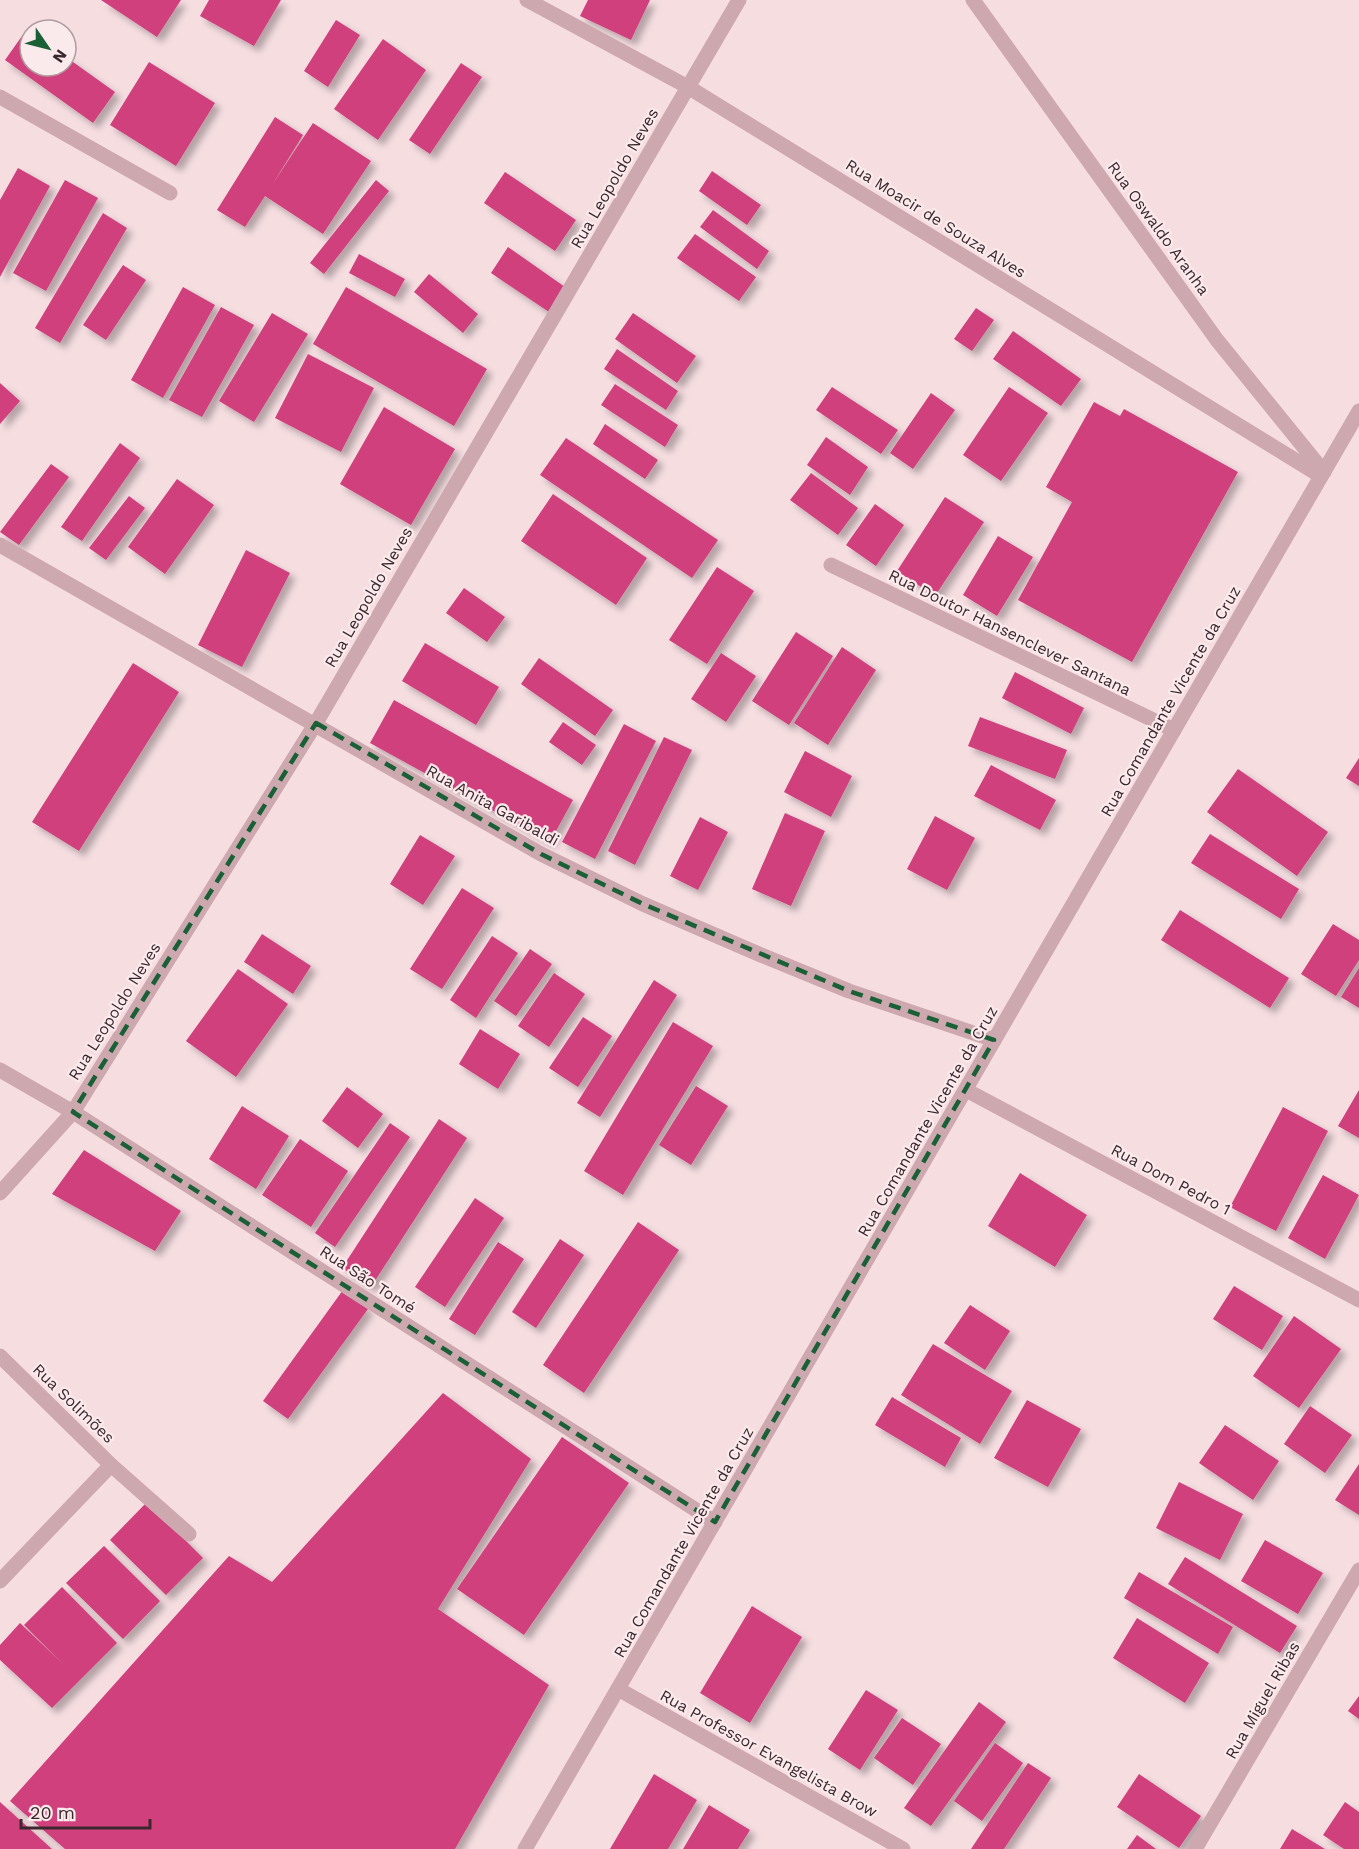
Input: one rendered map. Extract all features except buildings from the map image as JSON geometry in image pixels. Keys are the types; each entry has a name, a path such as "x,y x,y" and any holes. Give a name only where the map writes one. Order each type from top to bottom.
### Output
{"street":[{"name":"Rua Moacir de Souza Alves","path":"527,0 688,87 1322,474"},
{"name":"Rua Leopoldo Neves","path":"0,1193 73,1112 316,723 739,0"},
{"name":"Rua Oswaldo Aranha","path":"973,0 1217,340 1322,474"},
{"path":"0,97 170,193"},
{"name":"Rua Comandante Vicente da Cruz","path":"525,1849 1359,411"},
{"name":"Rua Anita Garibaldi","path":"0,545 316,723 541,854 643,904 849,991 994,1040"},
{"name":"Rua Doutor Hansenclever Santana","path":"831,566 1174,730"},
{"name":"Rua São Tomé","path":"0,1070 73,1112 715,1522"},
{"name":"Rua Dom Pedro 1","path":"966,1090 1359,1300"},
{"name":"Rua Solimões","path":"0,1356 111,1465 0,1581"},
{"path":"111,1465 189,1534"},
{"name":"Rua Miguel Ribas","path":"1195,1849 1359,1570"},
{"name":"Rua Professor Evangelista Brow","path":"618,1689 903,1849"}],"highlighted area":[{"path":"316,723 541,854 643,904 849,991 994,1040 715,1522 73,1112"}]}
